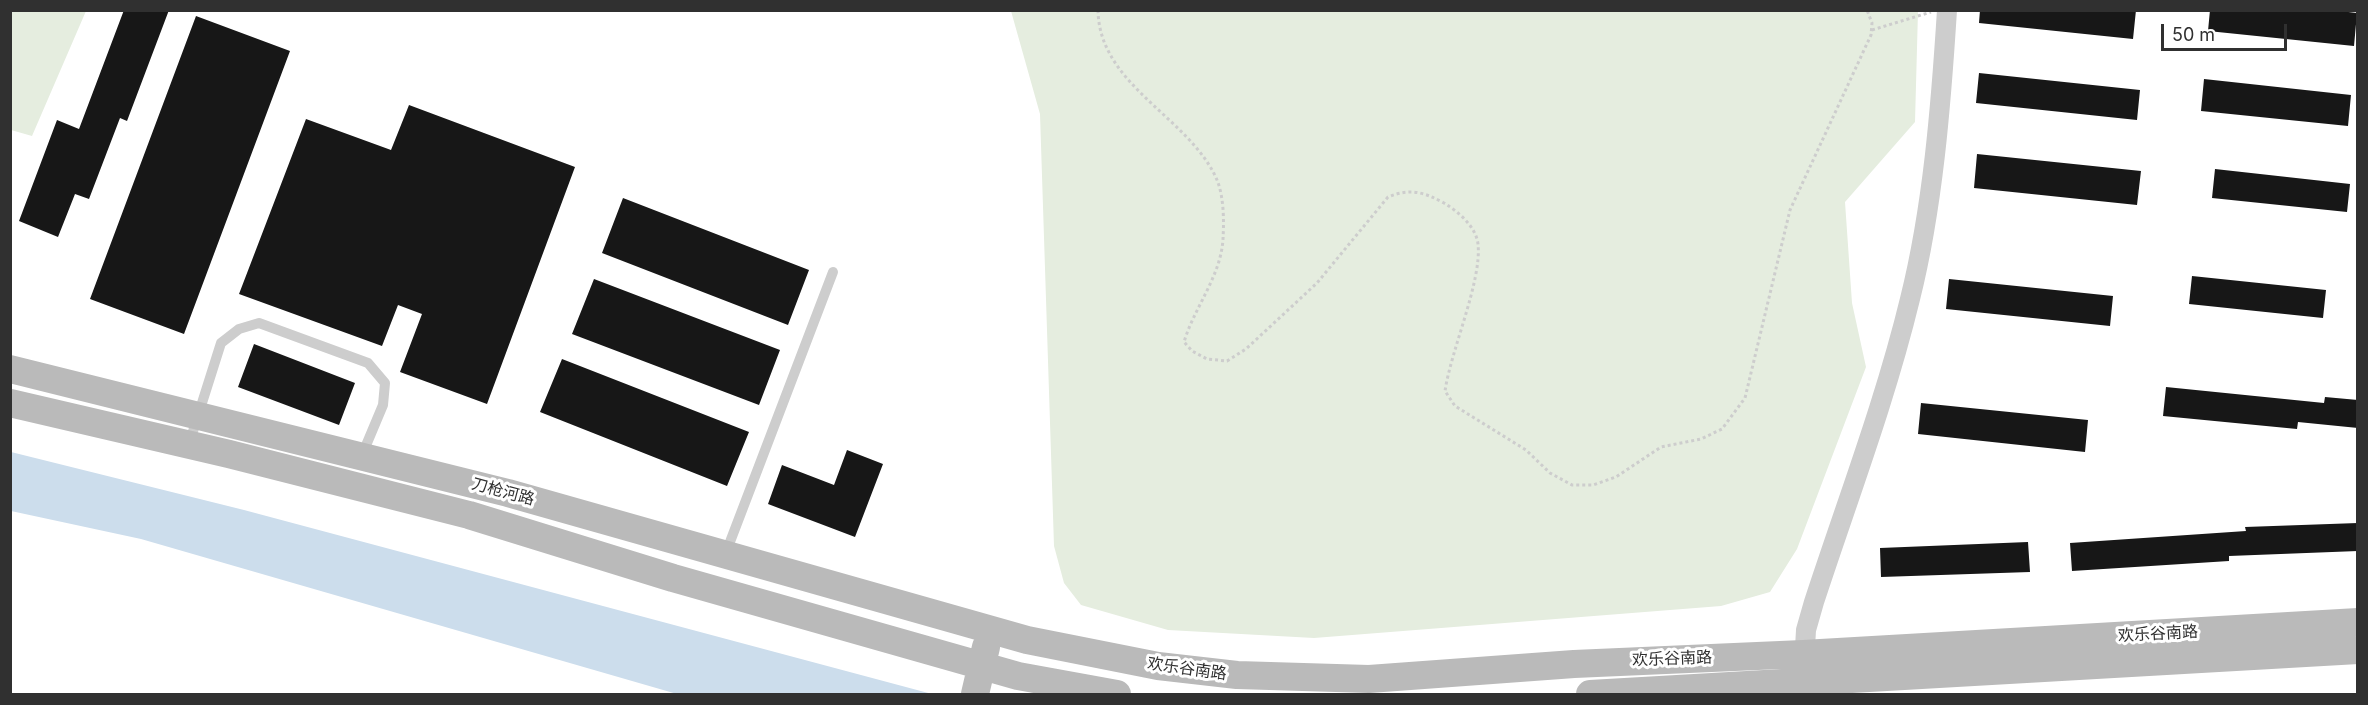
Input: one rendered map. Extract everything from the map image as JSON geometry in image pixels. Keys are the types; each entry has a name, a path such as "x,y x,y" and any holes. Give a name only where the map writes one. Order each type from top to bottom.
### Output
{"street":[{"path":"1804,667 1814,602 1892,369 1911,297 1924,234 1947,10"},
{"name":"刀枪河路","path":"10,369 361,455 991,631"},
{"name":"刀枪河路","path":"10,403 189,445 469,516 981,665"},
{"path":"841,626 853,621 860,612 858,602 849,590"},
{"name":"欢乐谷南路","path":"1590,694 1976,644 2358,622"},
{"path":"975,694 991,631"},
{"name":"欢乐谷南路","path":"991,631 1158,666 1237,675 1369,679 1574,664 1804,667 1975,673 2358,650"},
{"path":"1016,685 1027,640"},
{"path":"1975,673 1960,666 1958,660 1960,651 1976,644"},
{"path":"981,665 1016,685 1117,694"}],"lane":[{"path":"725,555 833,272"},
{"path":"189,445 196,413 220,343 239,329 259,323 368,363 386,383 383,405 361,455"}],"path":[{"path":"1098,10 1108,52 1131,82 1201,155 1217,181 1222,209 1223,242 1215,270 1184,342 1192,351 1207,358 1227,361 1246,349 1317,282 1388,197 1401,192 1421,191 1447,205 1471,225 1478,243 1478,266 1448,370 1445,391 1455,406 1526,450 1550,473 1572,485 1593,485 1616,477 1661,447 1701,439 1722,429 1745,398 1790,210 1872,30 1867,10"},
{"path":"1872,30 1936,10"}],"shaded area":[{"path":"11,10 86,11 32,136 11,130"},
{"path":"1011,11 1918,11 1915,122 1845,202 1852,303 1866,367 1797,549 1770,592 1721,606 1314,638 1168,630 1081,605 1064,583 1054,546 1040,114"}],"water":[{"path":"11,452 244,510 932,694 677,694 141,539 11,511"}],"building":[{"path":"124,10 169,10 127,121 120,118 89,199 75,194 58,237 19,221 57,120 79,129"},
{"path":"1980,10 2136,10 2133,39 1979,23"},
{"path":"2210,10 2331,10 2357,13 2354,46 2208,31"},
{"path":"196,16 290,51 184,334 90,299"},
{"path":"1979,73 2140,90 2137,120 1976,103"},
{"path":"2204,79 2351,95 2348,126 2201,111"},
{"path":"409,105 575,167 487,404 400,372 422,314 398,305 382,346 239,294 306,119 391,150"},
{"path":"1977,154 2141,171 2137,205 1974,188"},
{"path":"2215,169 2350,184 2347,212 2212,198"},
{"path":"623,198 809,270 788,325 602,253"},
{"path":"2192,276 2326,290 2323,318 2189,304"},
{"path":"594,279 780,350 759,405 572,334"},
{"path":"1949,279 2113,296 2110,326 1946,309"},
{"path":"254,344 355,383 339,425 238,387"},
{"path":"562,359 749,432 727,486 540,412"},
{"path":"2166,387 2324,403 2325,397 2358,400 2358,428 2298,422 2297,429 2163,416"},
{"path":"1921,403 2088,420 2085,452 1918,434"},
{"path":"847,450 883,464 855,537 768,504 782,465 834,485"},
{"path":"2358,523 2358,551 2229,556 2229,561 2072,571 2070,543 2246,531 2245,527"},
{"path":"2028,542 2030,572 1881,577 1880,548"}]}
